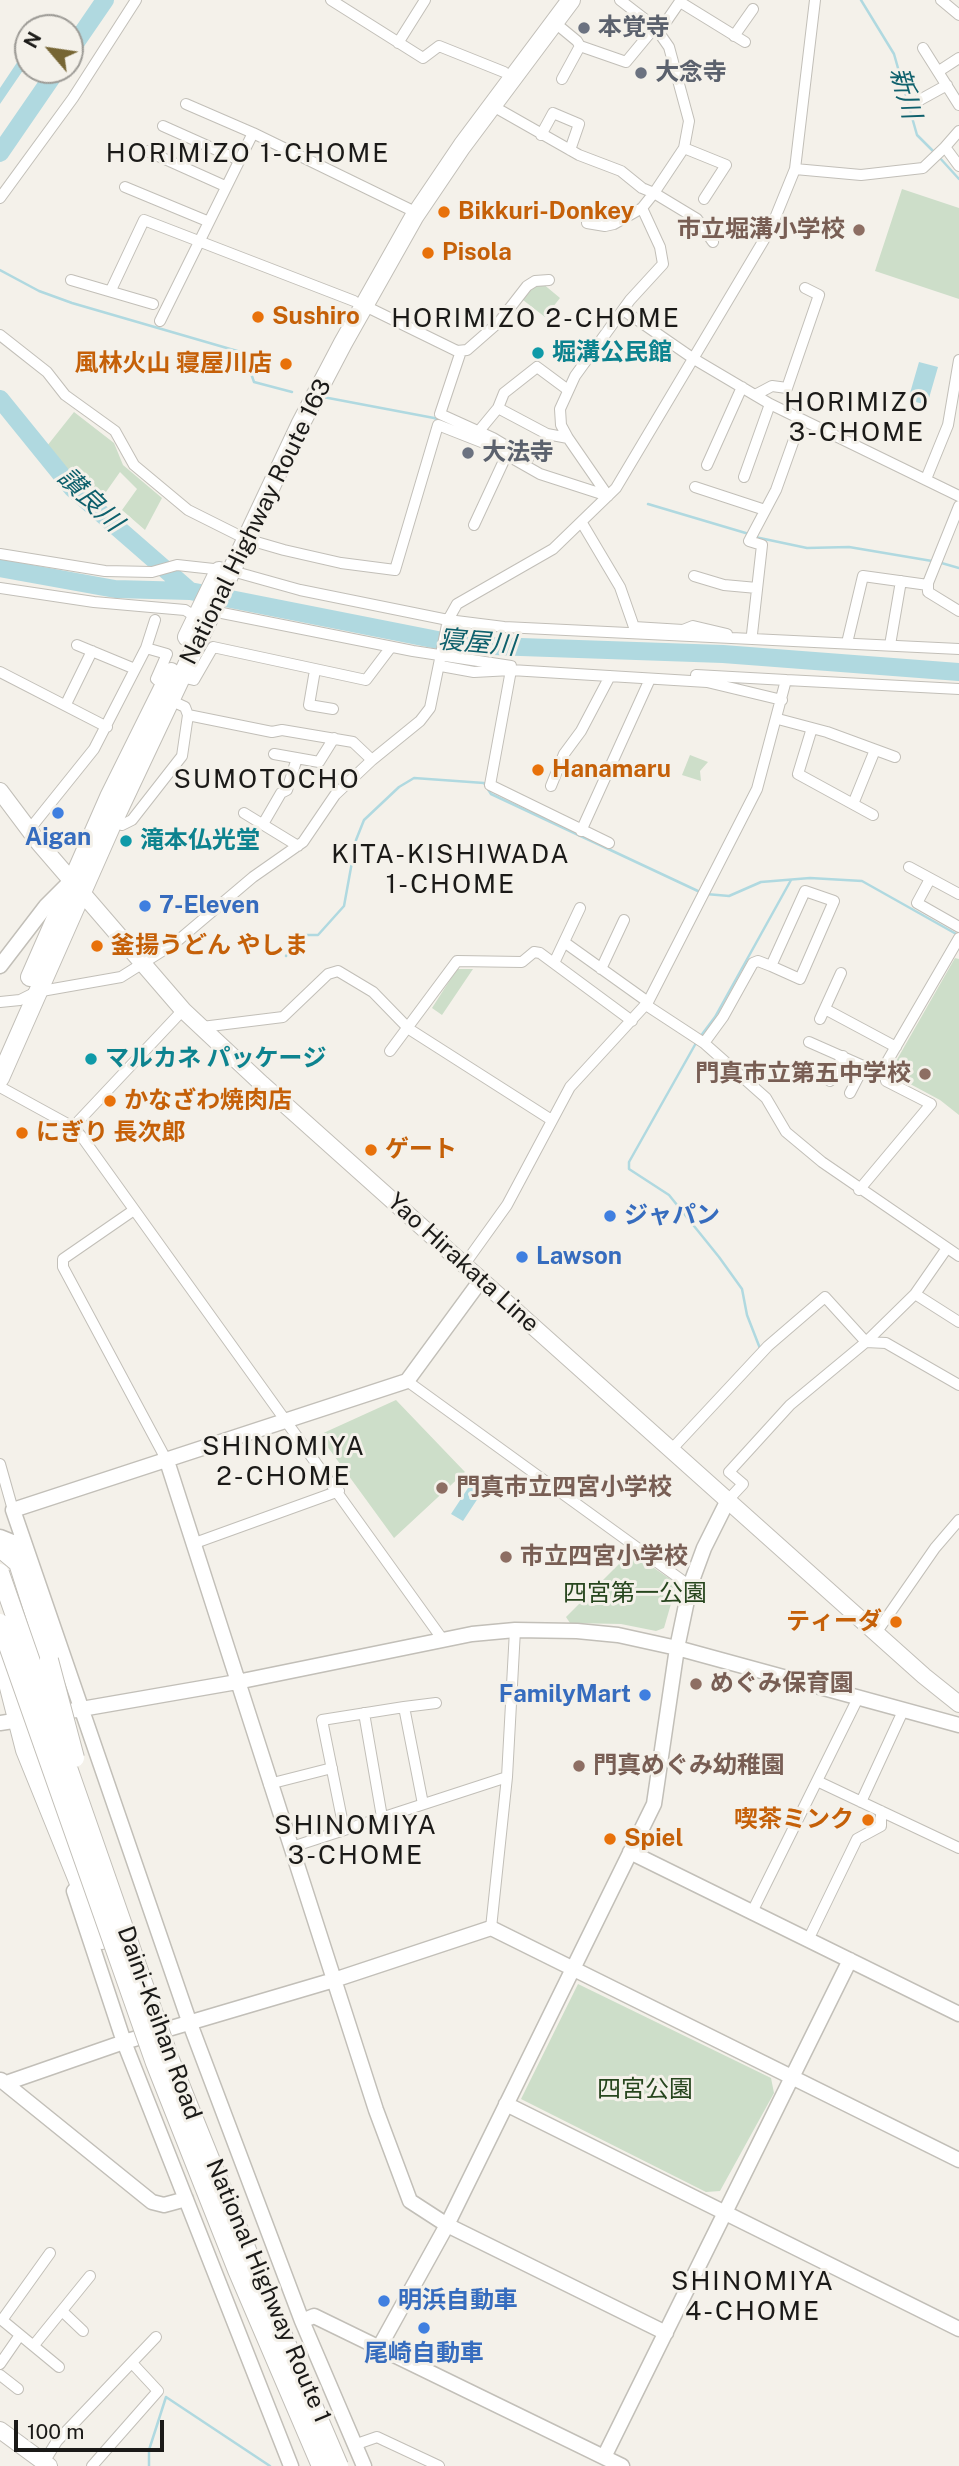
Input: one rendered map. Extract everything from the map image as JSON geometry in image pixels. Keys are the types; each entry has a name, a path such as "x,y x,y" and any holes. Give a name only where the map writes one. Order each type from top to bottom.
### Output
{"highway":[{"name":"National Highway Route 163","path":"0,1044 20,1000 47,918 77,886 113,822 173,688 202,613 241,537 291,420 409,209 504,72 558,0"},
{"name":"National Highway Route 163","path":"358,303 491,105 571,0"},
{"name":"National Highway Route 163","path":"0,1078 77,886 173,688"},
{"path":"0,1548 18,1563 49,1660 89,1811"},
{"name":"National Highway Route 1","path":"0,1562 89,1811 113,1890 172,2056 340,2466"},
{"name":"Daini-Keihan Road","path":"0,1573 169,2057 253,2265 340,2466"},
{"name":"Daini-Keihan Road","path":"0,1623 155,2063 319,2466"},
{"name":"National Highway Route 1","path":"0,1632 153,2064 319,2466"},
{"path":"0,1651 8,1722 58,1833 153,2064"}],"main road":[{"name":"Yao Hirakata Line","path":"0,791 29,830 183,1010 464,1265 959,1704"},
{"path":"0,2430 47,2464"}],"street":[{"path":"0,198 73,98 136,0"},
{"path":"331,0 423,58 439,46 504,72"},
{"path":"398,43 425,0"},
{"path":"587,223 605,226 614,224 642,208 684,148 689,121 669,47 657,29 621,0"},
{"path":"0,1002 20,1000 36,992 121,977 175,943 253,877 298,846 335,795 425,716 442,661 448,620 457,604 553,549 608,496 635,458 771,228 795,169 815,0"},
{"path":"941,0 959,15"},
{"path":"554,22 580,46 626,62 681,1 745,42"},
{"path":"734,36 753,9"},
{"path":"562,79 580,46"},
{"path":"923,48 959,105"},
{"path":"939,71 959,58"},
{"path":"918,101 947,85"},
{"path":"187,104 409,209"},
{"path":"491,105 570,150 621,172 642,188 696,219 713,242"},
{"path":"541,135 553,113 579,124 570,150"},
{"path":"163,126 239,160"},
{"path":"795,169 861,175 923,168 959,131"},
{"path":"160,321 197,241 253,133"},
{"path":"945,147 959,166"},
{"path":"684,148 726,164 704,198"},
{"path":"147,151 225,186"},
{"path":"125,187 207,221"},
{"path":"608,496 568,438 559,418 568,390 623,310 663,264 660,247 642,208"},
{"path":"111,290 144,220 358,303 460,351 467,350 481,339 527,286 535,281 549,280"},
{"path":"71,280 153,304"},
{"path":"755,395 772,386 787,388 819,295 804,289"},
{"path":"623,310 694,359 770,404 959,496"},
{"path":"0,335 47,373 65,395 115,431 134,466 188,510 241,537 341,564 395,570 438,425 507,454 540,474 608,496"},
{"path":"460,351 440,414 480,431 540,466 540,474"},
{"path":"926,479 948,425 957,387 959,360"},
{"path":"480,431 498,408 504,393 537,367 568,390"},
{"path":"707,465 742,387"},
{"path":"744,477 770,404"},
{"path":"498,408 547,434 568,438"},
{"path":"752,634 762,545 748,541 765,510 801,420"},
{"path":"474,525 507,454"},
{"path":"695,487 765,510"},
{"path":"959,506 928,585 928,592 959,611"},
{"path":"582,523 620,587 634,628 683,630 701,627 727,634"},
{"path":"0,554 105,571 152,572 177,565 223,571 300,590 448,620 504,627 959,649"},
{"path":"694,576 724,585 757,588"},
{"path":"847,643 863,576 928,585"},
{"path":"890,645 901,581"},
{"path":"0,588 94,602 202,613 391,647 474,672 511,668 959,690"},
{"path":"29,830 94,748 107,727 146,648 155,620"},
{"path":"687,636 694,633 804,635"},
{"path":"77,645 135,669"},
{"path":"173,688 194,680 214,647 366,680 391,647"},
{"path":"113,822 122,825 132,820 183,752 188,715 173,688 156,679 167,654 146,648"},
{"path":"66,704 92,651"},
{"path":"511,668 707,682 782,700"},
{"path":"511,668 491,785 609,843"},
{"path":"315,670 309,705 333,709"},
{"path":"0,672 107,727"},
{"path":"551,786 564,754 610,676"},
{"path":"581,831 650,679"},
{"path":"464,1265 507,1205 550,1119 570,1087 647,1003 757,789 778,719 786,680"},
{"path":"188,715 272,732 282,730 354,742 372,760"},
{"path":"778,719 895,757"},
{"path":"812,728 798,774 873,815"},
{"path":"274,754 319,762 334,738"},
{"path":"853,804 875,750"},
{"path":"262,824 281,793 287,790 297,758"},
{"path":"244,813 298,846"},
{"path":"908,867 959,894"},
{"path":"930,879 917,903 959,927"},
{"path":"704,1043 723,1017 753,963 758,961 771,967 800,979 834,901 805,891 771,967"},
{"path":"554,962 580,908"},
{"path":"1,964 47,918"},
{"path":"601,969 624,920"},
{"path":"859,1189 931,1104 886,1081 884,1067 959,938"},
{"path":"564,942 704,1043 766,1097 786,1132 859,1189 959,1256"},
{"path":"390,1051 409,1029 457,961 522,961 534,952 540,953 632,1021"},
{"path":"202,1027 284,1017 328,974 338,971 373,992 409,1029 550,1119"},
{"path":"841,973 823,1014 896,1047"},
{"path":"73,1127 183,1010"},
{"path":"809,1042 886,1076"},
{"path":"830,1081 843,1056"},
{"path":"850,1093 864,1066"},
{"path":"0,1087 73,1127 339,1491 443,1640"},
{"path":"134,1210 63,1259 63,1267 167,1461 269,1784 405,2189 417,2208 447,2225 666,2333"},
{"path":"380,2347 447,2225 654,1804 677,1648 690,1586 704,1548 727,1500 743,1485 729,1472 790,1405 866,1342 915,1294 947,1248"},
{"path":"13,1510 407,1381 481,1280"},
{"path":"915,1294 959,1322"},
{"path":"671,1450 768,1346 825,1297 866,1342 886,1343 959,1385"},
{"path":"407,1381 690,1586"},
{"path":"0,1464 79,1709 189,2021 302,2321 364,2466"},
{"path":"195,1543 339,1491"},
{"path":"876,1633 935,1548 959,1520"},
{"path":"0,1537 15,1543 27,1553"},
{"path":"491,1928 507,1777 514,1630"},
{"path":"8,1722 237,1682 443,1640 514,1630 618,1635 677,1648 959,1726"},
{"path":"752,1912 858,1698"},
{"path":"344,1829 322,1720 436,1703"},
{"path":"404,1707 423,1804"},
{"path":"860,1801 903,1710"},
{"path":"364,1713 382,1817"},
{"path":"269,1784 332,1768"},
{"path":"292,1847 507,1777"},
{"path":"817,1781 959,1849"},
{"path":"808,1940 857,1839 881,1826 881,1811"},
{"path":"58,1833 124,2042 240,2344 291,2466"},
{"path":"630,1852 850,1961 957,2009"},
{"path":"3,2081 189,2021 334,1980 491,1928 959,2160"},
{"path":"604,2457 850,1961"},
{"path":"3,2081 152,2202 164,2205 186,2199"},
{"path":"506,2104 959,2329"},
{"path":"50,2253 2,2320 59,2367"},
{"path":"34,2345 90,2276"},
{"path":"62,2311 83,2331"},
{"path":"302,2321 314,2316 622,2466"},
{"path":"0,2364 20,2335"},
{"path":"47,2464 57,2441 156,2337"},
{"path":"92,2466 158,2391 132,2363"},
{"path":"0,2375 18,2389"},
{"path":"354,2445 377,2437 439,2466"}],"green space":[{"path":"902,189 959,208 959,299 875,271"},
{"path":"542,283 560,298 545,317 523,300 534,286"},
{"path":"74,412 114,443 123,465 162,498 145,530 122,510 137,489 120,472 101,499 75,481 47,446"},
{"path":"690,755 708,762 700,771 701,781 682,775"},
{"name":"門真市立第五中学校","path":"955,958 959,959 959,1115 940,1100 899,1078 895,1063"},
{"path":"457,969 473,969 442,1015 432,1008"},
{"path":"396,1400 465,1472 394,1538 319,1435"},
{"name":"四宮第一公園","path":"635,1555 673,1581 675,1590 664,1628 656,1631 621,1624 570,1623 566,1617 627,1556"},
{"name":"四宮公園","path":"578,1984 771,2078 774,2093 720,2191 706,2192 521,2099"}],"water":[{"path":"14,67 14,84 0,104 0,88"},
{"path":"919,362 938,367 927,405 908,400"},
{"path":"472,1482 484,1489 463,1521 451,1514"}],"waterway":[{"path":"84,31 105,0"},
{"name":"新川","path":"861,0 894,54 917,135 934,152"},
{"path":"0,153 47,84"},
{"name":"新川","path":"939,157 959,179"},
{"path":"0,270 39,291 72,303 244,353 254,382 292,392"},
{"path":"323,397 434,418 453,425"},
{"name":"讃良川","path":"0,399 73,489 190,591"},
{"path":"648,504 749,534"},
{"path":"755,537 807,548 849,547 932,561"},
{"path":"938,562 959,568"},
{"name":"寝屋川","path":"0,568 115,589 190,591 463,645 723,654 959,672"},
{"path":"286,956 301,935 318,935 344,906 356,840 364,820 399,787 414,778 484,783 491,794 700,892"},
{"path":"706,894 729,896 761,882 810,878 862,881 958,935"},
{"path":"700,1037 715,1017 791,880"},
{"path":"696,1043 629,1162 629,1169 669,1195 719,1257 742,1289 747,1315 761,1351"},
{"path":"149,2466 149,2450 166,2397 270,2466"}],"place":[{"name":"本覚寺","path":"584,28"},
{"name":"大念寺","path":"641,73"},
{"name":"Bikkuri-Donkey","path":"444,212"},
{"name":"市立堀溝小学校","path":"859,230"},
{"name":"Pisola","path":"428,253"},
{"name":"Sushiro","path":"258,317"},
{"name":"堀溝公民館","path":"538,353"},
{"name":"風林火山 寝屋川店","path":"286,364"},
{"name":"大法寺","path":"468,453"},
{"name":"Hanamaru","path":"538,770"},
{"name":"Aigan","path":"58,813"},
{"name":"滝本仏光堂","path":"126,841"},
{"name":"7-Eleven","path":"145,906"},
{"name":"釜揚うどん やしま","path":"97,946"},
{"name":"マルカネ パッケージ","path":"91,1059"},
{"name":"門真市立第五中学校","path":"925,1074"},
{"name":"かなざわ焼肉店","path":"110,1101"},
{"name":"にぎり 長次郎","path":"22,1133"},
{"name":"ゲート","path":"371,1150"},
{"name":"ジャパン","path":"610,1216"},
{"name":"Lawson","path":"522,1257"},
{"name":"門真市立四宮小学校","path":"442,1488"},
{"name":"市立四宮小学校","path":"506,1557"},
{"name":"ティーダ","path":"896,1622"},
{"name":"めぐみ保育園","path":"696,1684"},
{"name":"FamilyMart","path":"645,1695"},
{"name":"門真めぐみ幼稚園","path":"579,1766"},
{"name":"喫茶ミンク","path":"868,1820"},
{"name":"Spiel","path":"610,1839"},
{"name":"明浜自動車","path":"384,2301"},
{"name":"尾崎自動車","path":"424,2328"}],"district":[{"name":"HORIMIZO 1-CHOME","path":"248,154"},
{"name":"HORIMIZO 2-CHOME","path":"536,319"},
{"name":"HORIMIZO 3-CHOME","path":"857,418"},
{"name":"SUMOTOCHO","path":"267,780"},
{"name":"KITA-KISHIWADA 1-CHOME","path":"451,870"},
{"name":"SHINOMIYA 2-CHOME","path":"284,1462"},
{"name":"SHINOMIYA 3-CHOME","path":"356,1840"},
{"name":"SHINOMIYA 4-CHOME","path":"753,2297"}]}
